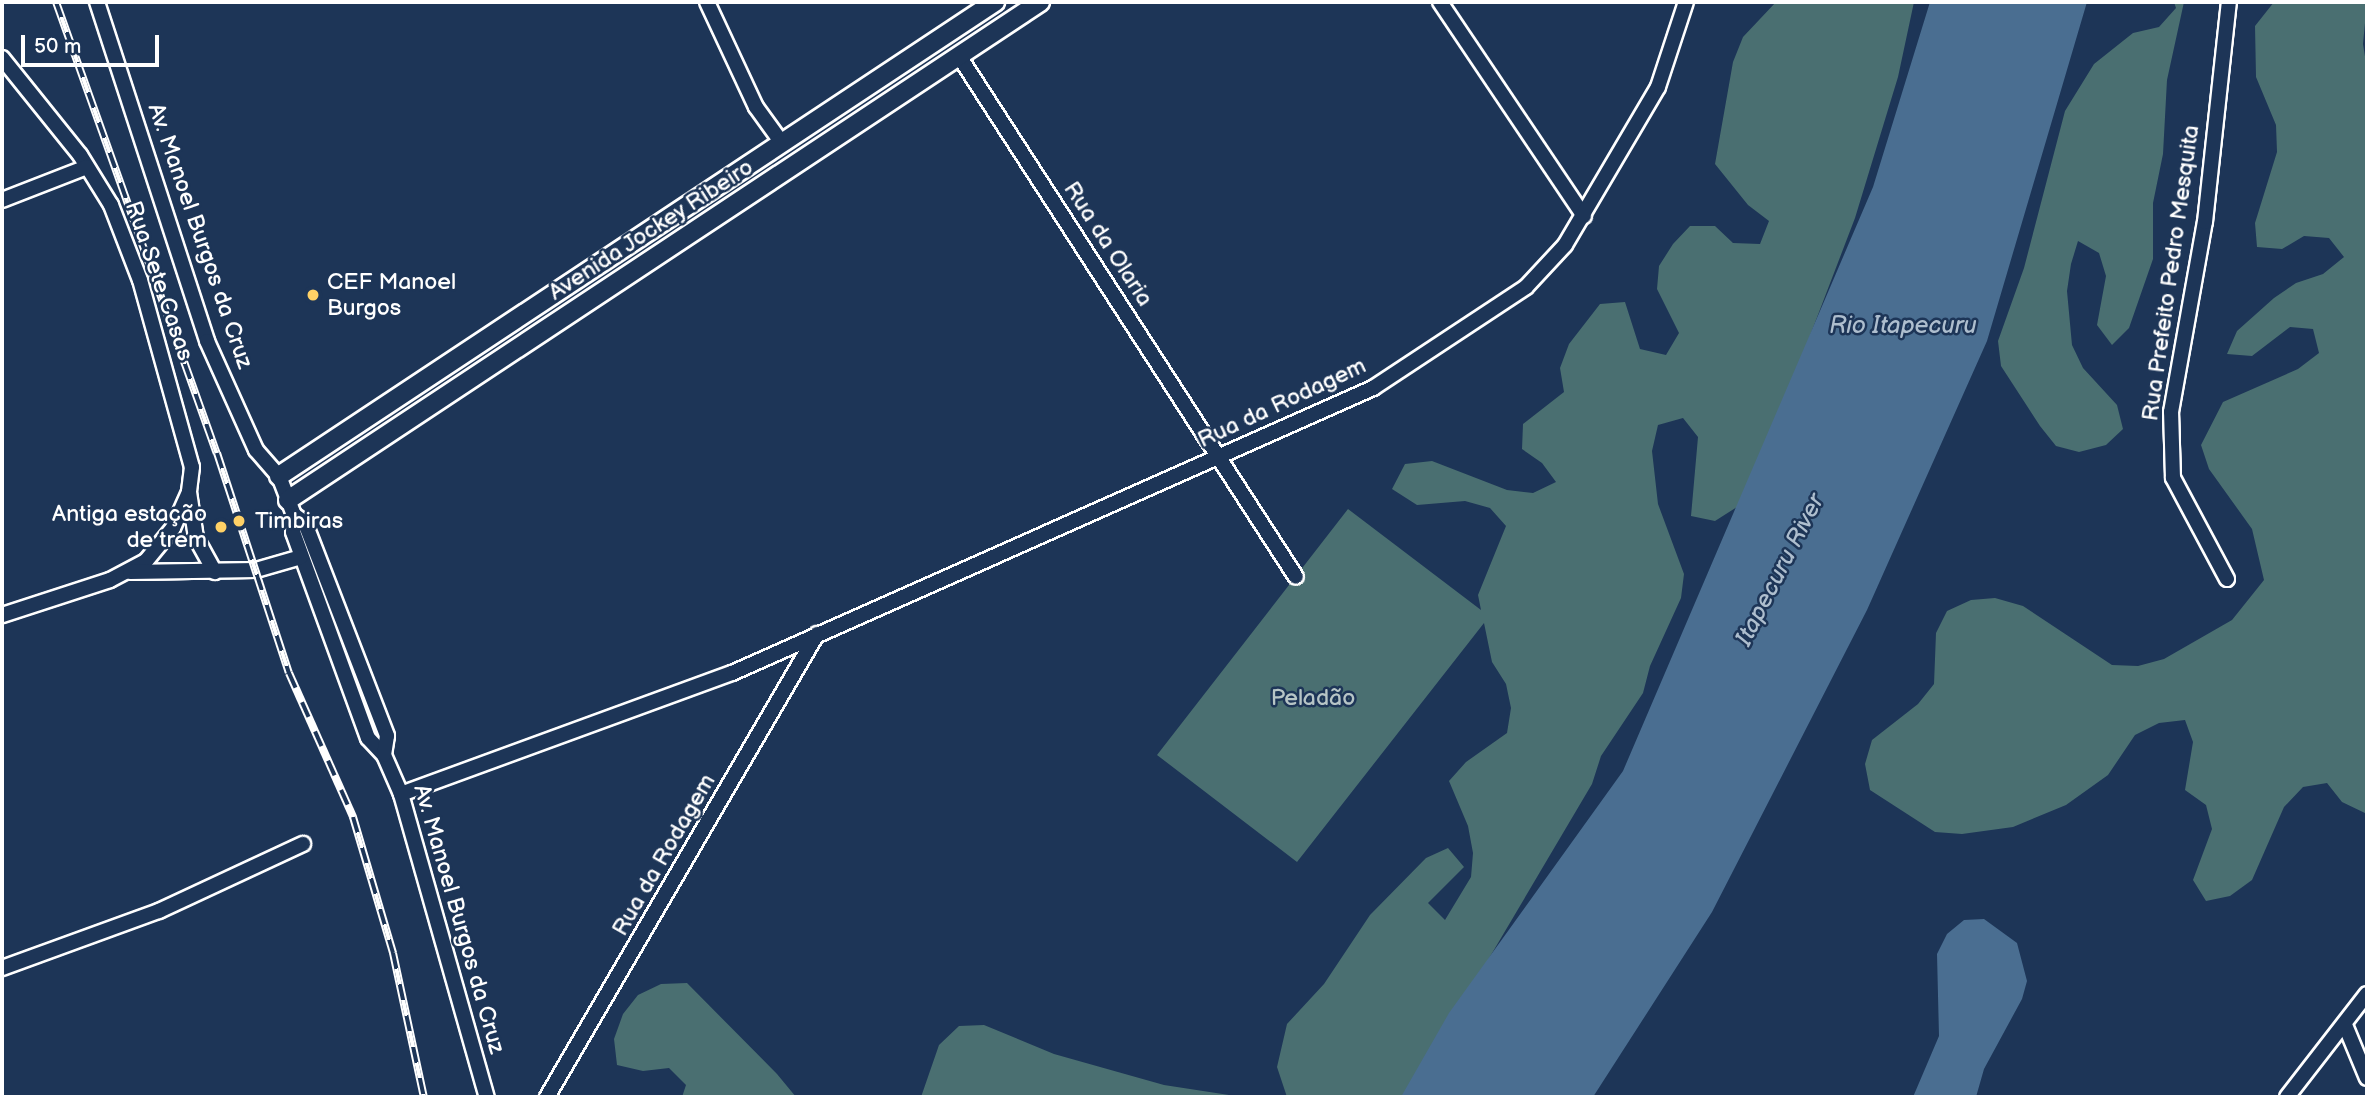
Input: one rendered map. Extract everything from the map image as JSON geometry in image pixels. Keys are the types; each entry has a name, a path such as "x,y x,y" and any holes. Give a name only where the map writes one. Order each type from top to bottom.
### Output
{"street":[{"name":"Av. Manoel Burgos da Cruz","path":"97,2 207,341 256,450 279,475 291,507"},
{"path":"707,2 756,107 782,143"},
{"name":"Avenida Jockey Ribeiro","path":"279,475 995,2"},
{"name":"Avenida Jockey Ribeiro","path":"291,507 1040,2"},
{"path":"1440,2 1584,216"},
{"name":"Rua da Rodagem","path":"401,794 732,673 1373,388 1526,287 1565,245 1658,87 1686,2"},
{"name":"Rua Prefeito Pedro Mesquita","path":"2227,579 2173,478 2171,412 2204,222 2229,2"},
{"name":"Rua da Olaria","path":"959,56 1296,577"},
{"name":"Rua Sete Casas","path":"2,58 87,167 111,205 140,280 192,467 189,492"},
{"path":"2,200 87,167"},
{"path":"2,615 125,572 146,561 173,528 189,492"},
{"path":"189,492 196,538 215,572"},
{"path":"291,507 293,533 368,738 384,755"},
{"path":"291,507 305,523 387,736 384,755"},
{"path":"125,572 256,570 301,556"},
{"name":"Rua da Rodagem","path":"547,1097 817,634"},
{"name":"Av. Manoel Burgos da Cruz","path":"384,755 401,794 487,1097"},
{"path":"2,968 159,911 303,844"},
{"path":"2287,1097 2367,994"},
{"path":"2345,1025 2367,1078"}],"green space":[{"name":"Peladão","path":"1776,2 1914,2 1898,77 1855,218 1790,388 1737,507 1715,521 1691,516 1698,437 1683,418 1658,425 1652,451 1658,504 1684,574 1681,598 1650,666 1643,693 1601,756 1592,784 1407,1097 1287,1097 1277,1067 1287,1024 1324,984 1370,915 1426,858 1448,848 1464,867 1428,903 1445,920 1471,877 1473,853 1468,826 1449,781 1466,762 1507,733 1511,708 1506,684 1492,662 1484,623 1297,862 1157,755 1348,509 1481,610 1478,595 1506,526 1490,508 1465,501 1417,505 1392,489 1405,464 1432,461 1507,490 1533,493 1556,482 1542,463 1522,449 1523,424 1564,392 1560,368 1569,344 1600,304 1625,302 1640,349 1666,355 1679,333 1657,289 1659,266 1673,244 1690,226 1715,226 1733,243 1760,244 1769,221 1748,205 1715,164 1733,62 1743,37"},
{"path":"2174,2 2184,2 2167,80 2163,154 2153,203 2153,259 2129,328 2112,345 2097,325 2106,276 2099,253 2078,241 2071,264 2067,291 2072,345 2083,368 2117,405 2123,429 2106,445 2079,452 2056,446 2040,426 2001,366 1998,341 2024,268 2065,111 2094,64 2133,33 2159,27 2176,8"},
{"path":"2274,2 2367,2 2363,44 2367,69 2367,814 2342,802 2327,783 2303,787 2284,807 2252,880 2230,896 2206,901 2193,880 2212,829 2206,805 2185,790 2193,742 2185,720 2159,723 2135,735 2108,775 2066,805 2013,827 1962,834 1935,832 1870,790 1865,764 1872,740 1918,704 1934,684 1936,633 1947,611 1971,600 1995,598 2023,606 2112,665 2138,666 2164,659 2232,620 2264,580 2252,529 2209,469 2201,445 2223,402 2298,369 2319,353 2313,329 2290,327 2252,356 2227,354 2237,331 2274,298 2296,283 2323,274 2344,257 2329,238 2304,236 2282,249 2257,247 2255,223 2277,152 2276,125 2256,77 2255,26"},
{"path":"687,983 777,1074 796,1097 682,1097 686,1085 669,1068 643,1071 617,1065 614,1039 623,1014 638,995 661,984"},
{"path":"984,1025 1054,1054 1164,1085 1242,1097 921,1097 939,1045 959,1026"}],"water":[{"name":"Rio Itapecuru","path":"1930,2 2087,2 1987,341 1867,610 1712,912 1593,1097 1401,1097 1449,1013 1623,771 1873,187"},
{"path":"1984,919 2017,943 2027,981 2022,999 1984,1069 1976,1097 1913,1097 1939,1036 1937,954 1947,934 1964,920"}],"railway":[{"path":"56,2 217,453 289,673 353,817 393,953 424,1097"}],"place":[{"name":"CEF Manoel Burgos","path":"313,295"},
{"name":"Timbiras","path":"239,521"},
{"name":"Antiga estação de trem","path":"221,527"}],"water label":[{"name":"Itapecuru River","path":"1780,570"}]}
